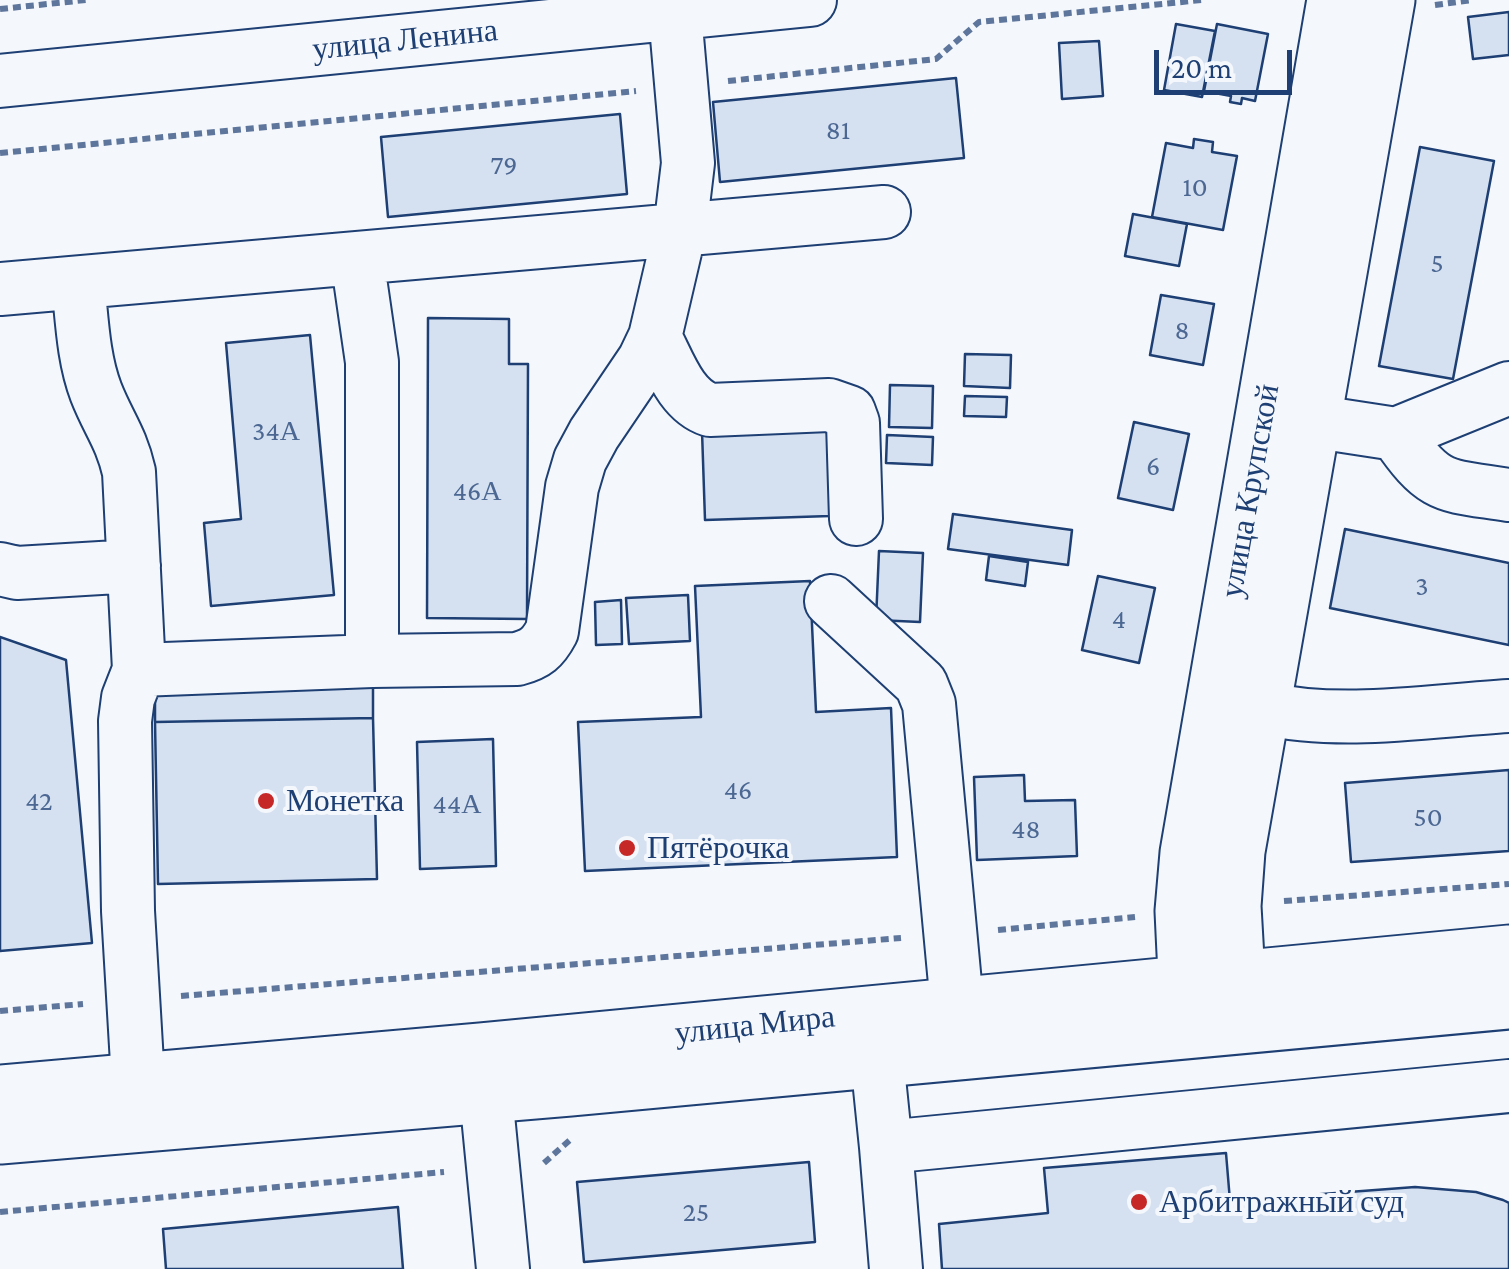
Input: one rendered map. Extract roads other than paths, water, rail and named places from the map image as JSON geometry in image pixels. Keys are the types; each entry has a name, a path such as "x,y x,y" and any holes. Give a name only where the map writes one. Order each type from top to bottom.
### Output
{"main road":[{"name":"улица Крупской","path":"1213,1004 1182,911 1188,853 1335,0"},
{"name":"улица Крупской","path":"1213,1004 1311,421 1408,3"},
{"name":"улица Мира","path":"0,1093 138,1080 877,1059 1509,953"},
{"name":"улица Мира","path":"0,1136 957,1006 1509,1001"}],"street":[{"name":"улица Ленина","path":"0,81 549,13 675,14 810,0"},
{"path":"139,670 518,659 534,655 544,645 552,631 572,487 580,460 655,337 680,230 688,163 675,14"},
{"path":"0,289 884,212"},
{"path":"357,258 372,362 372,661"},
{"path":"78,283 86,356 96,392 122,442 129,472 139,670 128,698 126,721 132,1000 138,1080"},
{"path":"655,337 686,396 696,406 710,410 829,405 849,412 853,423 856,519"},
{"path":"1311,421 1396,434 1509,388"},
{"path":"1396,434 1418,467 1433,479 1450,486 1509,495"},
{"path":"0,570 18,573 134,566"},
{"path":"832,601 921,684 929,704 957,1006"},
{"path":"1262,708 1328,717 1509,706"},
{"path":"877,1059 896,1269"},
{"path":"483,1073 504,1269"},
{"path":"886,1146 1509,1086"}],"place":[{"name":"Монетка","path":"266,801"},
{"name":"Пятёрочка","path":"627,848"},
{"name":"Арбитражный суд","path":"1139,1202"}]}
